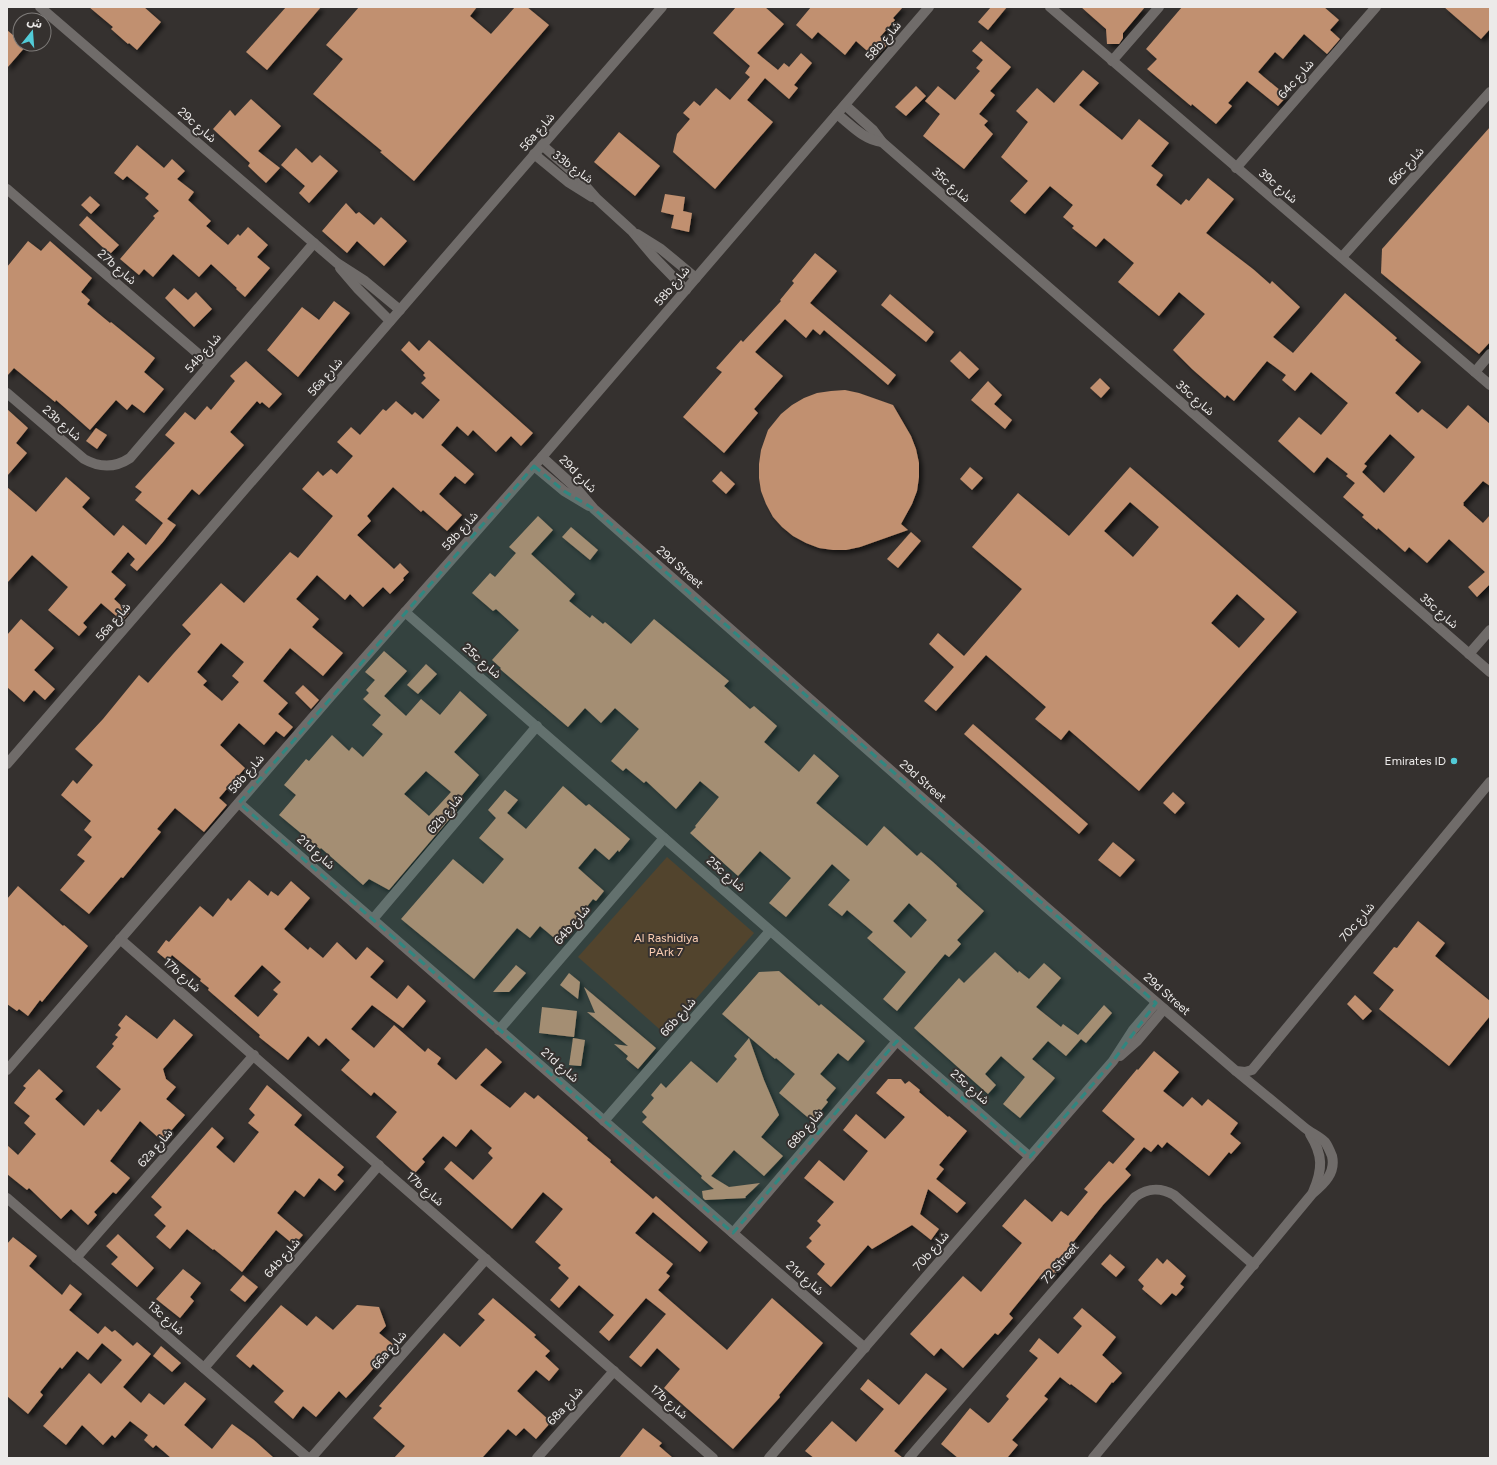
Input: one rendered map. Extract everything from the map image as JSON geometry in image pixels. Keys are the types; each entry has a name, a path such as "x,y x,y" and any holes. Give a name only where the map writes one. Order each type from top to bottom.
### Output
{"street":[{"name":"29c شارع","path":"40,7 337,263 365,281 400,310"},
{"name":"56a شارع","path":"7,764 662,7"},
{"name":"58b شارع","path":"7,1070 405,612 542,457 929,7"},
{"name":"39c شارع","path":"1050,7 1490,385"},
{"path":"1112,61 1159,7"},
{"name":"64c شارع","path":"1236,168 1376,7"},
{"name":"66c شارع","path":"1342,257 1490,92"},
{"name":"35c شارع","path":"845,105 873,130 882,142 1490,672"},
{"name":"35c شارع","path":"837,114 867,138 882,142"},
{"name":"33b شارع","path":"542,145 575,174 597,199 632,231 654,257 686,290"},
{"name":"33b شارع","path":"534,154 568,182 597,199"},
{"name":"27b شارع","path":"7,189 210,364"},
{"name":"33b شارع","path":"632,231 661,250 696,278"},
{"name":"54b شارع","path":"105,466 118,465 130,458 314,243"},
{"name":"29c شارع","path":"337,263 358,289 390,321"},
{"path":"1475,372 1490,354"},
{"name":"23b شارع","path":"7,393 84,459 91,464 105,466"},
{"name":"29d شارع","path":"542,457 577,489 594,508"},
{"name":"29d شارع","path":"534,466 564,490 594,508"},
{"name":"29d Street","path":"594,508 1046,907 1308,1131 1315,1142 1321,1162 1320,1172 1312,1194 1254,1264"},
{"name":"25c شارع","path":"405,612 1030,1157"},
{"path":"1469,654 1490,630"},
{"name":"62b شارع","path":"372,919 537,726"},
{"name":"70c شارع","path":"1238,1072 1252,1070 1490,782"},
{"name":"21d شارع","path":"239,803 865,1348"},
{"name":"64b شارع","path":"500,1030 664,838"},
{"name":"66b شارع","path":"604,1121 770,931"},
{"name":"17b شارع","path":"120,939 713,1458"},
{"name":"70b شارع","path":"769,1458 1113,1061 1133,1030 1160,1006"},
{"name":"68b شارع","path":"733,1233 898,1041"},
{"name":"62a شارع","path":"76,1258 254,1055"},
{"name":"64b شارع","path":"204,1368 379,1165"},
{"name":"72 Street","path":"909,1458 1135,1197 1141,1193 1156,1189 1174,1195 1254,1264"},
{"name":"13c شارع","path":"7,1198 308,1458"},
{"name":"66a شارع","path":"311,1458 486,1259"},
{"path":"1093,1458 1254,1264"},
{"name":"68a شارع","path":"537,1458 614,1371"}],"highlighted area":[{"path":"534,466 564,491 594,509 1156,1003 1113,1061 1030,1157 897,1041 733,1233 239,803"}],"green space":[{"name":"Al Rashidiya PArk 7","path":"667,857 754,933 665,1034 578,957"}],"building":[{"path":"89,7 144,7 161,22 137,50 111,29 113,27"},
{"path":"286,7 321,7 267,70 246,52"},
{"path":"359,7 477,7 470,16 491,34 515,7 527,7 549,25 414,181 380,152 382,151 313,94 343,59 326,45"},
{"path":"736,7 765,7 784,24 757,53 778,70 784,63 789,67 801,53 812,63 794,85 798,88 789,99 765,78 747,100 773,122 715,189 673,152 677,134 690,119 683,113 694,101 700,106 716,88 730,100 750,77 745,73 750,66 713,33"},
{"path":"811,7 903,7 893,18 895,20 880,37 888,44 875,58 856,41 845,55 818,32 812,39 796,25"},
{"path":"991,7 1007,7 988,30 978,22"},
{"path":"1081,7 1145,7 1123,33 1123,38 1119,44 1107,44 1106,29"},
{"path":"1182,7 1324,7 1339,20 1330,30 1340,39 1327,54 1304,34 1283,59 1275,52 1258,72 1287,96 1278,106 1247,81 1228,103 1232,106 1216,124 1192,104 1191,106 1147,69 1157,59 1146,49"},
{"path":"1444,7 1490,7 1490,29 1481,39"},
{"path":"7,30 12,34 12,52 21,52 7,68"},
{"path":"981,41 1011,67 990,91 995,95 979,114 988,121 984,125 993,134 964,169 923,136 940,114 925,101 938,86 955,100 980,71 976,68 983,60 972,51"},
{"path":"1083,70 1099,83 1079,105 1122,140 1139,119 1169,143 1151,166 1163,175 1156,185 1181,205 1186,199 1189,201 1208,178 1234,199 1206,233 1270,284 1272,281 1300,307 1273,337 1293,353 1345,293 1397,338 1395,340 1421,362 1395,393 1418,413 1422,409 1447,429 1468,405 1490,424 1490,486 1483,481 1463,503 1463,505 1483,523 1490,515 1490,584 1477,597 1468,587 1485,572 1449,539 1427,563 1409,547 1405,552 1378,528 1377,530 1362,517 1364,515 1343,497 1355,483 1346,476 1348,474 1327,457 1314,473 1278,441 1299,417 1321,435 1348,403 1311,372 1295,391 1282,380 1286,375 1267,361 1234,401 1227,395 1225,398 1173,350 1205,314 1179,292 1159,316 1118,282 1134,263 1104,238 1096,247 1072,228 1074,226 1063,217 1073,205 1050,186 1025,214 1010,201 1028,181 1001,157 1028,122 1016,111 1037,88 1054,103","holes":["1390,434 1415,457 1384,493 1362,472 1367,466 1364,464"]},
{"path":"916,86 926,96 906,116 895,107"},
{"path":"251,99 281,126 258,151 280,168 266,183 248,166 250,163 213,129 230,110 235,116"},
{"path":"1490,127 1490,342 1479,354 1381,273 1382,249"},
{"path":"619,132 660,166 635,196 594,162"},
{"path":"137,145 164,168 172,159 185,171 177,179 194,192 188,200 211,221 206,226 228,245 238,234 240,236 248,227 268,245 257,257 270,268 245,297 211,264 199,277 173,254 153,277 144,269 139,275 120,259 155,218 153,216 159,211 145,198 149,194 127,176 123,180 114,173"},
{"path":"296,148 312,163 320,155 338,171 309,203 299,193 305,186 281,165"},
{"path":"665,194 685,197 683,211 692,213 689,232 671,228 674,215 661,212"},
{"path":"90,196 100,205 91,214 81,205"},
{"path":"346,203 356,214 359,212 374,225 381,217 407,241 384,266 357,241 347,253 322,231"},
{"path":"87,216 119,245 110,254 79,225"},
{"path":"28,241 41,251 50,241 92,278 81,292 90,300 87,304 155,358 144,372 164,389 144,413 132,404 127,410 116,400 90,430 56,400 55,402 14,368 7,376 7,267"},
{"path":"815,253 837,271 810,303 896,375 888,385 824,330 820,335 813,329 806,338 785,319 755,352 783,376 754,409 758,413 724,453 683,417 722,372 716,368 741,340 743,342 781,301 780,300 794,283 792,281"},
{"path":"174,288 188,300 196,292 212,309 194,327 165,298"},
{"path":"890,294 934,332 926,342 881,305"},
{"path":"334,301 350,313 298,377 267,350 302,307 319,320"},
{"path":"429,340 533,433 521,446 511,436 496,452 473,430 468,436 457,426 441,445 474,474 465,484 455,476 439,494 462,515 447,531 423,510 421,512 393,487 367,516 371,521 357,535 394,569 400,563 409,572 403,578 404,580 390,594 383,587 363,607 350,594 345,600 317,575 296,599 319,619 312,627 343,653 323,676 290,648 263,681 288,703 278,714 293,727 284,737 276,731 264,745 239,723 220,745 245,768 219,798 227,805 204,832 175,808 157,829 161,832 123,878 121,877 89,914 60,890 85,861 77,855 92,837 84,830 91,821 61,795 73,780 77,784 93,765 75,749 103,719 139,675 148,683 191,634 182,625 221,583 244,603 290,552 298,558 333,516 302,489 318,471 323,476 331,469 337,474 353,456 337,442 351,427 360,435 383,409 386,411 396,401 412,415 415,412 423,419 440,400 421,383 426,378 423,375 425,373 401,350 409,341 419,351","holes":["221,643 244,662 232,676 239,682 222,701 203,685 207,681 197,672"]},
{"path":"960,351 979,369 969,379 950,361"},
{"path":"246,361 282,394 269,408 262,402 260,404 257,401 230,432 244,445 199,495 192,489 167,519 176,525 137,571 130,565 135,559 128,552 111,572 126,585 114,599 129,613 122,621 101,603 83,623 87,627 79,636 48,610 68,587 32,555 7,583 7,487 36,512 66,477 90,498 82,507 114,536 123,525 146,545 163,523 135,500 142,492 135,487 175,443 165,435 185,412 195,420 207,406 211,410 235,381 230,376"},
{"path":"1100,378 1110,388 1101,398 1090,388"},
{"path":"988,381 1002,395 994,404 1012,420 1005,429 971,400"},
{"path":"845,390 859,393 893,405 911,436 916,449 919,463 919,477 917,491 901,524 908,530 860,547 846,550 833,550 819,548 793,536 773,517 761,491 759,464 761,450 768,430 781,414 804,398 817,393"},
{"path":"7,409 28,428 16,443 27,453 7,476"},
{"path":"96,428 107,435 97,449 86,441"},
{"path":"970,467 983,478 972,490 960,479"},
{"path":"1130,467 1297,612 1139,791 1069,730 1061,740 1035,719 1046,707 986,655 936,711 924,701 954,667 929,644 938,633 964,656 1022,589 972,547 1018,493 1069,536","holes":["1130,502 1159,527 1133,557 1104,531","1237,594 1265,619 1239,648 1211,623"]},
{"path":"721,471 735,484 726,494 712,481"},
{"path":"538,516 553,530 531,554 575,594 569,601 590,618 592,615 603,624 605,622 631,644 654,619 729,681 724,686 750,709 754,706 777,726 764,742 799,772 814,754 839,776 816,803 867,846 884,826 917,856 921,852 933,862 957,884 956,886 984,911 957,940 961,944 949,957 945,954 897,1011 883,999 906,972 867,938 873,932 847,910 842,916 828,905 850,880 832,864 786,917 769,903 791,878 760,851 738,876 690,833 719,797 700,781 676,809 646,781 644,783 626,768 623,771 611,761 639,729 615,708 601,723 585,708 568,727 500,669 501,668 492,660 519,630 496,609 493,611 472,593 490,573 495,577 516,553 509,547","holes":["909,903 927,920 911,938 893,921"]},
{"path":"571,527 598,550 590,560 562,537"},
{"path":"911,532 921,541 898,568 887,559"},
{"path":"21,619 54,648 34,670 55,689 45,700 34,690 24,702 7,687 7,635"},
{"path":"384,651 407,671 384,696 406,716 421,699 440,715 460,691 487,715 454,752 479,775 459,799 457,810 389,890 369,879 363,885 321,848 320,849 279,815 296,795 284,785 306,759 309,761 332,735 349,751 352,747 363,757 383,734 372,725 381,715 363,699 369,693 366,690 375,680 365,672","holes":["426,771 451,792 429,816 404,794"]},
{"path":"426,664 437,674 418,694 407,685"},
{"path":"303,685 319,700 311,709 295,693"},
{"path":"973,724 1088,824 1079,834 964,734"},
{"path":"563,786 586,806 589,804 630,839 619,852 618,850 609,860 595,848 578,868 604,891 596,901 593,899 559,942 540,926 530,938 517,928 474,979 401,919 453,859 483,884 504,859 479,838 496,818 488,810 505,790 518,800 507,813 526,829"},
{"path":"1173,792 1185,803 1175,814 1163,803"},
{"path":"1113,842 1135,860 1120,877 1098,860"},
{"path":"249,880 268,896 271,891 278,896 291,881 310,898 284,929 308,950 310,947 323,958 337,942 356,960 367,947 384,961 370,977 397,999 408,985 426,1001 403,1028 372,1005 351,1029 374,1048 394,1025 425,1052 428,1048 441,1058 437,1064 456,1080 486,1048 502,1062 480,1085 510,1108 525,1092 534,1099 538,1095 588,1138 587,1140 611,1160 610,1162 653,1199 656,1196 708,1242 700,1252 653,1212 635,1233 673,1264 666,1273 670,1276 658,1290 727,1350 772,1298 823,1343 779,1395 780,1397 733,1449 664,1388 680,1369 657,1348 641,1367 629,1357 666,1314 646,1298 609,1341 599,1332 614,1315 579,1285 559,1308 550,1300 569,1278 558,1268 561,1265 535,1242 563,1209 543,1192 512,1229 444,1169 451,1161 473,1180 493,1158 488,1153 492,1148 471,1129 456,1147 443,1136 422,1159 425,1162 415,1173 376,1137 397,1112 374,1092 371,1096 341,1070 350,1060 326,1038 319,1046 308,1036 288,1060 259,1037 260,1035 208,990 209,988 200,981 201,979 172,955 168,961 157,952 166,940 169,942 200,906 213,917 228,898 231,901","holes":["262,965 281,982 273,990 278,994 258,1017 234,996"]},
{"path":"18,886 88,946 42,1002 40,1000 28,1016 19,1009 17,1011 7,1004 7,899"},
{"path":"1418,921 1445,943 1435,956 1490,1001 1490,1016 1449,1066 1379,1009 1394,990 1373,973 1394,947 1397,948"},
{"path":"995,952 1018,973 1019,971 1029,979 1044,963 1061,978 1036,1007 1061,1027 1063,1024 1078,1035 1104,1005 1112,1013 1086,1043 1081,1039 1066,1056 1048,1041 1032,1059 1055,1078 1020,1118 1003,1104 1025,1077 1001,1056 985,1074 996,1085 988,1094 914,1028 959,978 964,983"},
{"path":"516,965 526,973 509,992 493,992"},
{"path":"779,971 819,1006 821,1004 865,1041 848,1061 838,1053 820,1074 836,1088 826,1100 828,1102 812,1121 779,1093 795,1074 722,1014 759,972"},
{"path":"569,973 580,982 578,999 560,985"},
{"path":"584,987 656,1048 638,1069 626,1059 628,1056 614,1044 628,1046 587,1012 595,1013"},
{"path":"1355,995 1372,1011 1363,1020 1347,1004"},
{"path":"542,1007 577,1011 574,1037 539,1033"},
{"path":"126,1015 157,1039 174,1019 193,1035 163,1069 166,1079 176,1087 166,1099 185,1115 162,1141 140,1121 110,1161 130,1178 116,1194 113,1192 94,1212 97,1215 88,1225 71,1209 61,1219 29,1188 27,1190 7,1174 7,1145 18,1155 36,1134 24,1123 30,1116 14,1103 26,1088 23,1086 39,1069 63,1091 55,1099 84,1126 98,1109 101,1112 121,1089 96,1067 114,1046 112,1044 118,1037 115,1035 121,1028 118,1025"},
{"path":"573,1038 585,1040 581,1066 569,1065"},
{"path":"749,1038 764,1080 779,1115 761,1137 783,1156 764,1176 734,1150 711,1176 729,1187 760,1183 745,1197 746,1198 705,1200 703,1198 702,1191 714,1189 701,1178 702,1176 642,1122 647,1117 642,1112 654,1098 651,1095 661,1083 666,1088 691,1061 717,1083 737,1059 734,1056"},
{"path":"1154,1051 1179,1072 1163,1091 1183,1107 1192,1097 1202,1106 1208,1099 1238,1123 1230,1134 1241,1143 1231,1154 1229,1152 1209,1176 1167,1142 1162,1148 1158,1144 1151,1152 1144,1147 1125,1169 1131,1175 1103,1205 1066,1251 1071,1255 1053,1276 1045,1270 1009,1314 1013,1318 998,1335 995,1333 963,1368 941,1348 934,1356 910,1334 963,1276 981,1292 1022,1243 1002,1226 1025,1199 1052,1222 1061,1211 1068,1216 1088,1192 1084,1189 1109,1161 1113,1164 1135,1139 1102,1111"},
{"path":"888,1079 901,1079 905,1084 909,1081 920,1090 919,1092 948,1117 949,1116 967,1131 939,1165 944,1169 936,1179 966,1203 957,1213 928,1189 920,1214 939,1229 931,1240 912,1225 872,1249 868,1245 831,1287 817,1274 825,1264 806,1247 812,1241 809,1238 821,1225 817,1221 834,1202 804,1178 819,1160 844,1181 868,1151 843,1130 856,1114 885,1139 905,1117 876,1093"},
{"path":"267,1085 302,1115 294,1125 344,1167 337,1175 344,1181 335,1191 319,1178 304,1197 295,1190 277,1213 303,1235 294,1245 276,1230 242,1272 187,1229 170,1249 156,1237 166,1226 154,1215 162,1207 151,1197 212,1127 224,1138 216,1147 234,1163 259,1132 248,1123 255,1115 249,1109"},
{"path":"118,1234 154,1268 137,1287 111,1264 118,1257 106,1246"},
{"path":"13,1237 37,1256 29,1266 62,1295 70,1284 82,1294 69,1310 98,1334 105,1326 112,1332 115,1330 133,1346 137,1342 151,1354 123,1387 141,1403 149,1393 164,1405 185,1382 206,1399 184,1425 212,1449 232,1424 254,1440 274,1458 171,1458 156,1445 153,1448 144,1440 148,1435 130,1421 115,1438 112,1435 103,1445 82,1425 66,1445 43,1426 89,1373 101,1384 122,1360 102,1343 88,1360 77,1351 62,1369 60,1367 40,1392 43,1395 28,1414 7,1396 7,1244"},
{"path":"1110,1254 1125,1267 1116,1277 1101,1264"},
{"path":"1157,1258 1163,1264 1167,1259 1186,1276 1180,1284 1184,1287 1176,1296 1172,1293 1161,1305 1142,1289 1144,1286 1138,1280"},
{"path":"183,1269 201,1283 190,1297 194,1301 180,1318 156,1299"},
{"path":"243,1275 258,1287 245,1302 230,1290"},
{"path":"493,1298 536,1335 534,1337 550,1351 545,1356 559,1369 549,1381 536,1370 517,1391 551,1422 536,1439 524,1428 516,1436 508,1429 482,1458 394,1458 405,1446 373,1418 382,1408 379,1406 444,1333 460,1347 485,1320 478,1314"},
{"path":"281,1305 307,1326 316,1316 333,1330 357,1305 379,1307 386,1326 379,1333 394,1345 346,1398 339,1391 316,1417 303,1406 293,1419 274,1402 284,1391 253,1364 250,1368 236,1356"},
{"path":"1082,1308 1116,1337 1102,1355 1122,1373 1113,1383 1112,1382 1096,1403 1060,1377 1044,1396 1048,1399 1012,1440 1018,1445 1007,1458 958,1458 941,1444 970,1408 988,1423 990,1422 1009,1399 1006,1396 1038,1358 1029,1351 1039,1338 1058,1354 1082,1326 1073,1318"},
{"path":"161,1346 181,1363 172,1372 153,1356"},
{"path":"926,1373 947,1389 894,1451 903,1458 814,1458 805,1451 832,1421 856,1442 884,1409 860,1389 868,1379 899,1405"},
{"path":"643,1428 662,1443 659,1446 673,1458 619,1458"}],"place":[{"name":"Emirates ID","path":"1454,761"}]}
